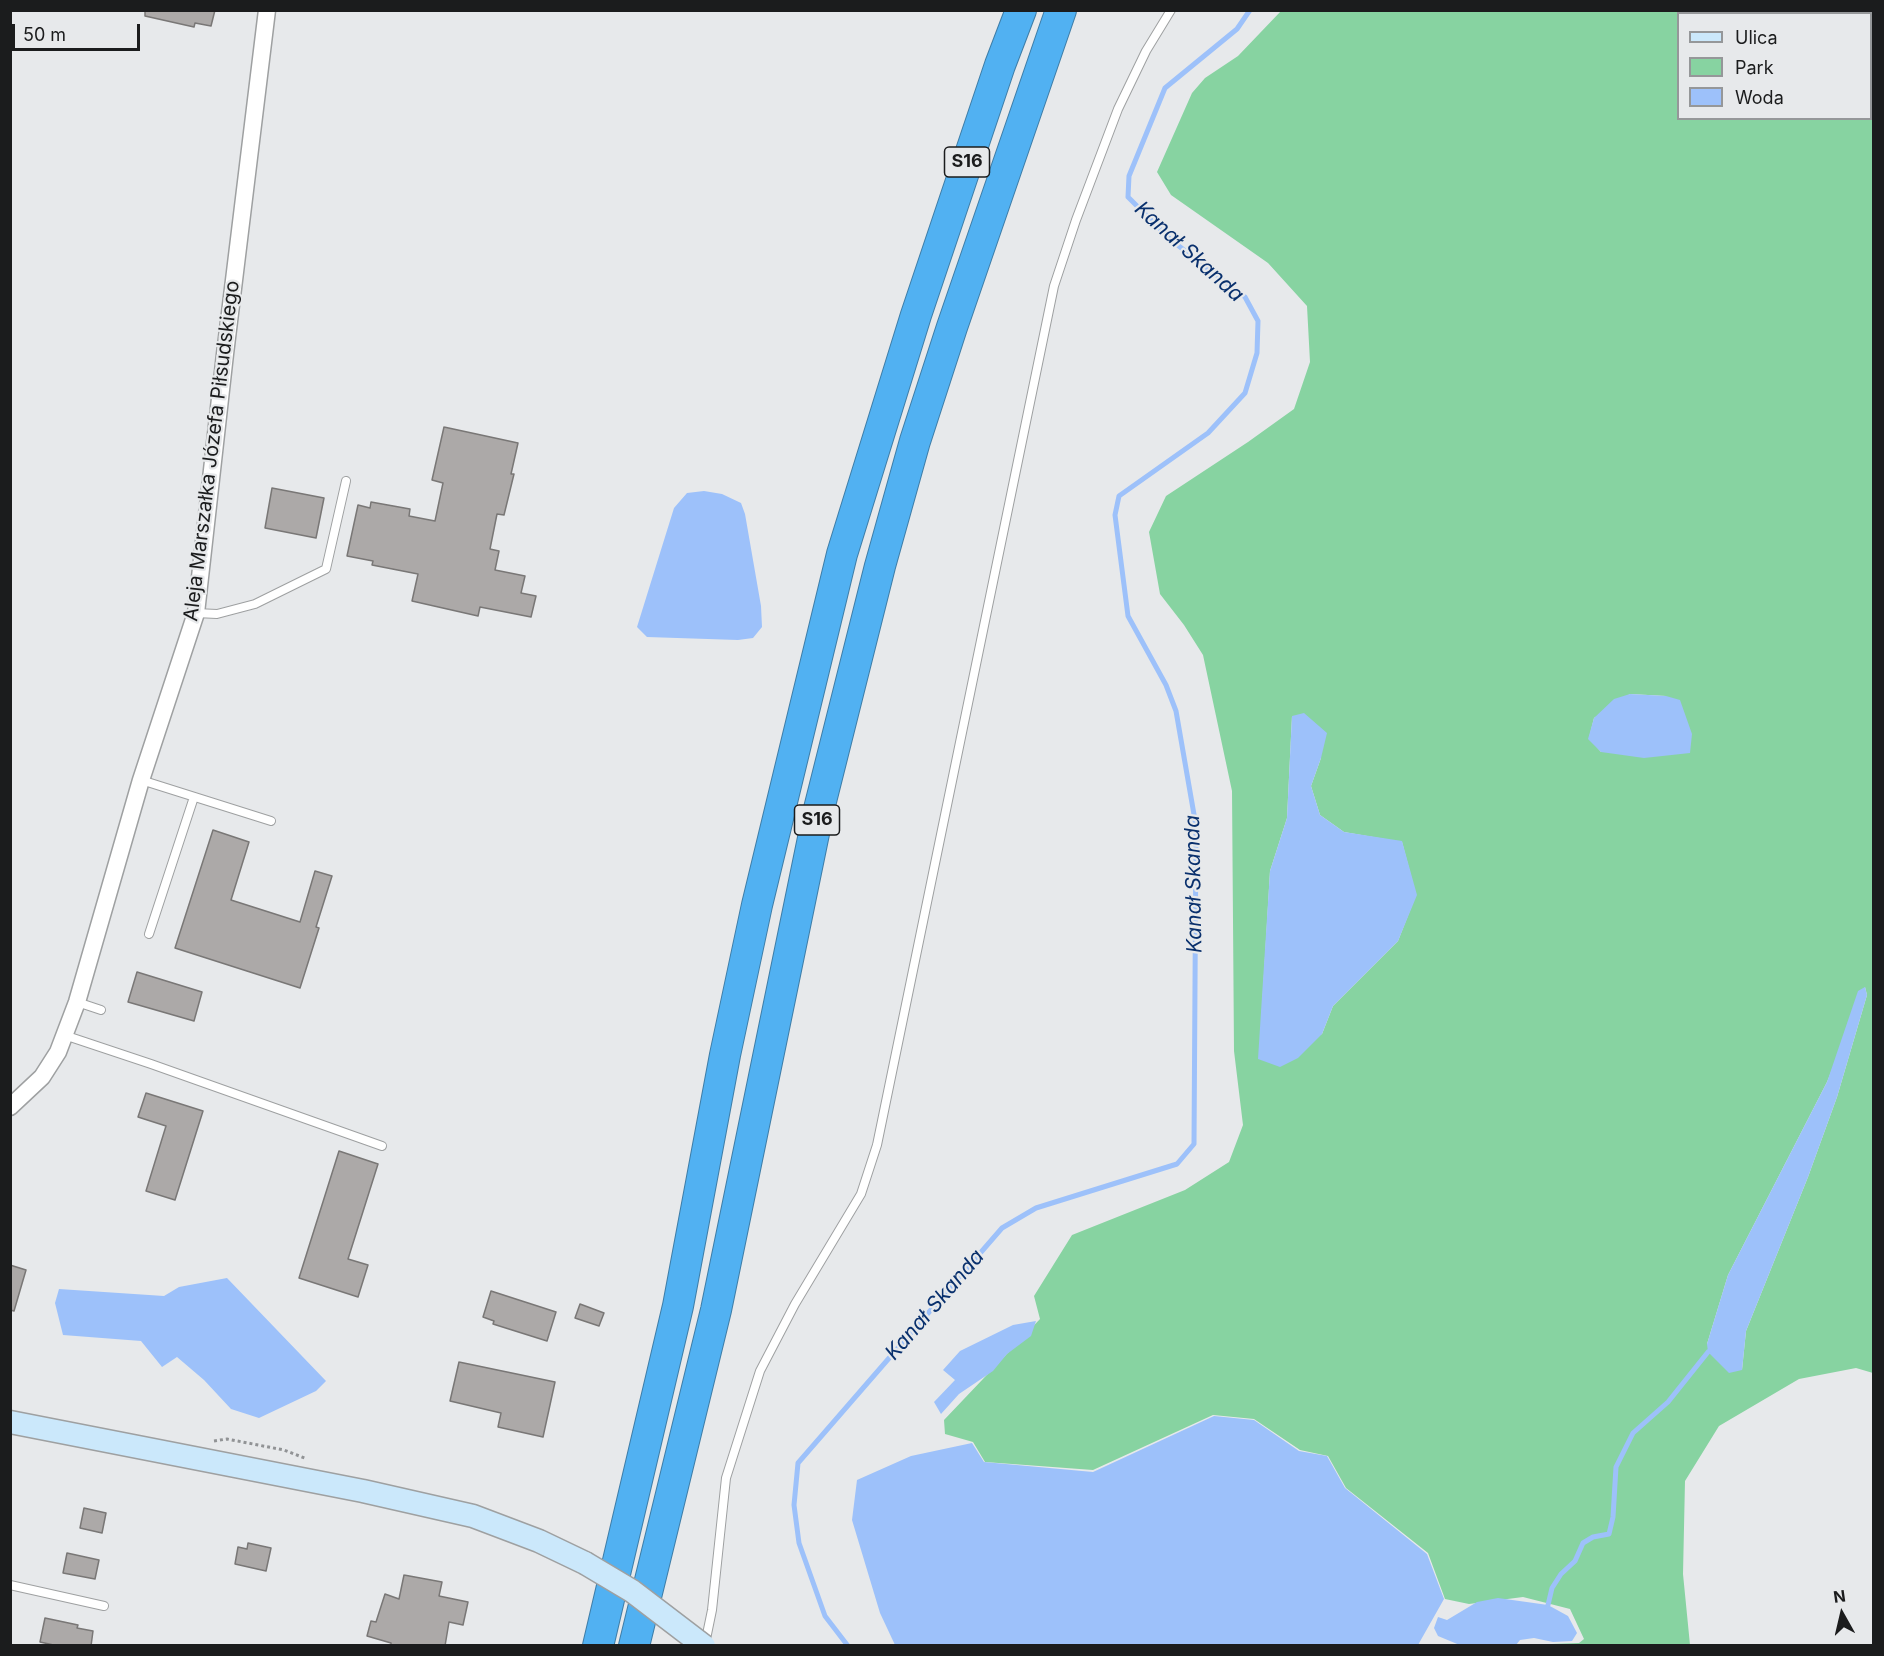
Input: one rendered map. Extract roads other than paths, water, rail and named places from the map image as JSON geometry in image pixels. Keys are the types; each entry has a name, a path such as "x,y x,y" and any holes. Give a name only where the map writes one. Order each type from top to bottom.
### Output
{"highway":[{"name":"S16","path":"598,1646 678,1306 725,1055 758,905 842,555 916,315 1000,65 1021,10"},
{"name":"S16","path":"634,1646 716,1310 819,809 880,566 915,441 952,327 1061,10"}],"street":[{"name":"Aleja Marszałka Józefa Piłsudskiego","path":"10,1107 42,1077 58,1052 77,1002 141,780 196,613 267,10"},
{"path":"10,1422 363,1491 473,1516 539,1541 585,1563 632,1591 705,1646"}],"lane":[{"path":"705,1646 712,1610 726,1478 760,1371 795,1304 861,1194 877,1145 1054,286 1076,220 1119,109 1146,51 1171,10"},
{"path":"196,613 217,614 255,604 326,568 346,481"},
{"path":"141,780 271,821"},
{"path":"150,934 194,797"},
{"path":"77,1002 101,1010"},
{"path":"64,1035 382,1146"},
{"path":"10,1585 104,1606"}],"water":[{"path":"704,491 722,494 741,503 745,514 761,606 762,627 753,638 738,640 647,637 637,627 674,508 687,493"},
{"path":"1630,694 1666,696 1680,700 1692,734 1690,753 1644,758 1601,752 1588,739 1594,718 1614,699"},
{"path":"1304,713 1327,733 1311,786 1320,815 1344,832 1402,841 1417,895 1398,941 1333,1006 1322,1034 1298,1058 1280,1067 1258,1059 1270,871 1287,818 1292,716"},
{"path":"1865,987 1867,995 1837,1097 1808,1177 1746,1331 1742,1370 1729,1373 1708,1352 1707,1344 1728,1275 1827,1082 1858,991"},
{"path":"227,1278 326,1381 316,1391 259,1418 231,1409 204,1380 177,1357 162,1367 141,1341 63,1335 55,1303 59,1289 164,1296 179,1287"},
{"path":"1036,1321 1031,1336 1007,1354 993,1371 959,1394 941,1414 934,1402 955,1380 943,1370 960,1351 1013,1325"},
{"path":"1214,1416 1254,1420 1299,1451 1327,1456 1345,1488 1427,1554 1444,1599 1418,1645 895,1645 880,1613 852,1520 857,1480 911,1456 972,1443 984,1462 1093,1472"},
{"path":"1498,1598 1548,1605 1568,1616 1577,1633 1572,1641 1553,1642 1534,1638 1520,1640 1516,1645 1462,1646 1438,1636 1434,1628 1438,1617 1447,1620 1477,1602"}],"waterway":[{"name":"Kanał Skanda","path":"848,1646 825,1616 799,1543 794,1505 798,1463 1002,1228 1036,1208 1177,1164 1194,1144 1196,826 1176,711 1166,685 1128,616 1115,515 1119,496 1208,433 1245,393 1257,353 1258,321 1245,297 1171,240 1128,197 1129,176 1165,88 1237,29 1250,10"},
{"path":"1548,1605 1552,1588 1561,1574 1575,1561 1583,1543 1593,1537 1609,1534 1613,1517 1616,1467 1633,1433 1668,1402 1708,1352"}]}
